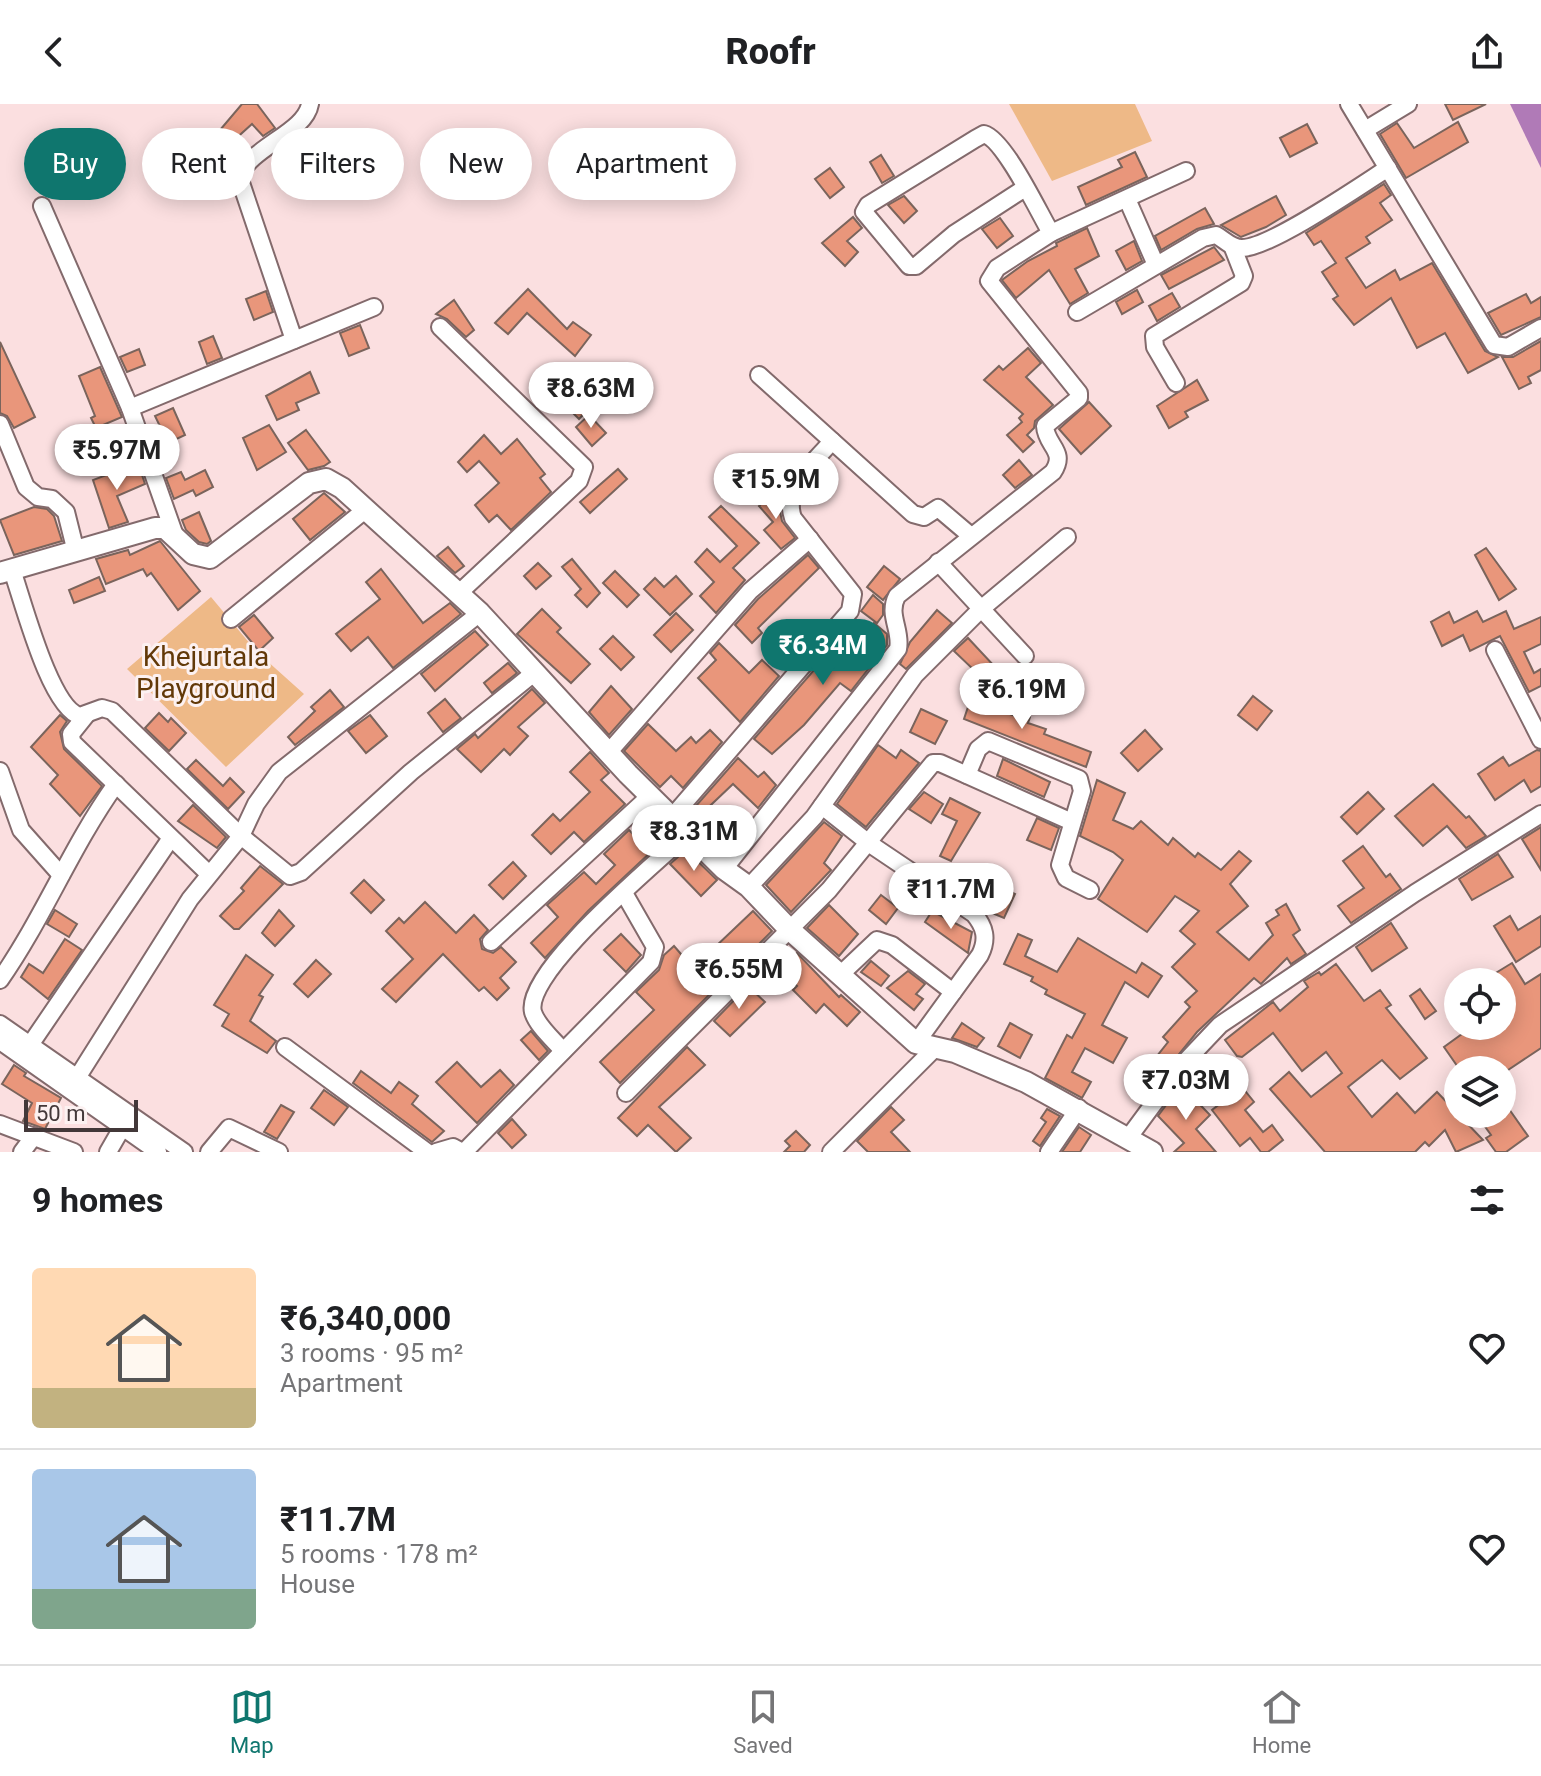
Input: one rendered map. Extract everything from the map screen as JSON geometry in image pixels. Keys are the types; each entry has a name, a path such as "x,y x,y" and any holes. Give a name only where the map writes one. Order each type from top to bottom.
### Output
{"street":[{"path":"294,340 239,177 247,163 304,117 310,104"},
{"path":"1349,104 1494,345 1508,347 1541,328"},
{"path":"1365,130 1408,104"},
{"path":"1025,188 954,234 916,266 909,266 864,212 868,205 906,180 984,134 997,143 1025,188 1051,233"},
{"path":"1233,248 1246,249 1267,239 1388,168"},
{"path":"724,869 898,649 901,637 893,604 902,591 1053,472 1060,455 1045,432 1045,426 1079,398 1076,385 989,281 997,268 1051,233 1186,171"},
{"path":"1127,199 1156,265"},
{"path":"42,206 130,408 174,533 193,554 210,558 309,483 326,479 480,613 608,753 724,869 749,887 789,929 925,1046 955,1052 1014,1077 1079,1108 1152,1152"},
{"path":"1077,312 1203,238 1216,235 1233,248 1244,276 1241,283 1154,336 1155,347 1176,383"},
{"path":"130,408 374,307"},
{"path":"440,327 584,467 579,481 459,593"},
{"path":"759,375 913,514 924,517 938,508 971,536"},
{"path":"0,424 32,495 60,504 66,512 76,552"},
{"path":"672,817 850,611 853,594 793,518 789,507 791,494 832,441"},
{"path":"231,619 365,510"},
{"path":"174,533 155,528 6,571 60,698 72,714 87,714 102,708 112,711 282,873 290,876 301,872 411,772 534,673"},
{"path":"749,887 793,843 822,806 915,675 981,609 1067,537"},
{"path":"608,753 750,591 810,539"},
{"path":"938,562 1025,656"},
{"path":"77,1078 209,874 241,836 256,804 286,765 480,613"},
{"path":"1495,650 1541,740"},
{"path":"87,714 71,734 72,742 209,874"},
{"path":"967,775 978,749 988,741 1073,776 1082,784 1061,857 1061,871 1066,878 1090,890"},
{"path":"626,1093 870,844 933,763 1072,822"},
{"path":"0,771 21,830 61,875"},
{"path":"0,980 38,923 88,823 116,784"},
{"path":"491,942 650,796"},
{"path":"822,806 980,922 984,945 953,992 925,1046 831,1152"},
{"path":"1129,1137 1183,1064 1220,1025 1415,893 1541,814"},
{"path":"563,1051 533,1012 533,996 556,957 688,833"},
{"path":"30,1045 171,838"},
{"path":"436,1152 453,1147 463,1152 655,955 655,947 624,893"},
{"path":"842,973 872,943 884,941 953,992"},
{"path":"0,1024 184,1152"},
{"path":"0,1041 158,1152"},
{"path":"285,1047 427,1152"},
{"path":"1049,1152 1079,1108"},
{"path":"0,1124 74,1152"},
{"path":"108,1152 123,1126"},
{"path":"209,1152 229,1128 279,1152"},
{"path":"22,1152 34,1136"}],"green space":[{"path":"1009,104 1135,104 1152,141 1052,181"},
{"name":"Khejurtala Playground","path":"211,597 256,651 304,694 226,767 127,669"}],"shaded area":[{"path":"1510,104 1541,104 1541,168"}],"building":[{"path":"242,104 257,104 275,128 263,136 252,124 248,128 222,128"},
{"path":"1445,104 1486,104 1453,120"},
{"path":"1458,122 1468,142 1406,178 1380,134 1397,123 1414,148"},
{"path":"1307,124 1317,143 1290,157 1280,138"},
{"path":"1135,152 1147,177 1086,205 1078,187 1122,167 1118,160"},
{"path":"881,155 894,176 882,183 870,162"},
{"path":"830,168 844,187 830,198 815,179"},
{"path":"1384,184 1391,195 1380,203 1392,220 1366,237 1370,243 1346,258 1366,288 1395,270 1400,280 1432,263 1485,351 1498,357 1468,373 1445,333 1417,348 1391,298 1354,325 1333,299 1338,296 1322,272 1336,263 1321,241 1314,245 1306,233"},
{"path":"904,196 917,211 904,223 888,205"},
{"path":"1276,196 1286,215 1266,227 1241,237 1221,225"},
{"path":"1205,208 1214,224 1197,229 1161,250 1155,236"},
{"path":"853,217 862,228 847,241 858,252 845,266 822,243"},
{"path":"1000,218 1013,236 997,248 982,229"},
{"path":"1087,228 1099,256 1075,269 1088,293 1070,304 1049,270 1016,298 1002,280 1028,261 1057,246 1056,243"},
{"path":"1134,241 1142,261 1126,270 1116,251"},
{"path":"1214,247 1224,260 1169,289 1161,275"},
{"path":"528,289 567,329 573,322 591,335 575,356 527,313 508,334 495,323"},
{"path":"1137,290 1143,302 1122,314 1116,302"},
{"path":"266,291 273,312 254,320 246,299"},
{"path":"1172,293 1180,307 1157,321 1149,306"},
{"path":"1526,294 1531,303 1541,297 1541,317 1501,335 1488,313"},
{"path":"454,300 474,330 466,337 447,319 436,314"},
{"path":"360,325 369,348 349,356 340,333"},
{"path":"213,336 222,358 207,364 199,342"},
{"path":"1541,341 1541,370 1528,377 1531,383 1519,389 1502,357 1513,357"},
{"path":"0,342 35,417 14,428 7,416 0,413"},
{"path":"1028,348 1041,363 1026,377 1053,405 1035,421 1034,428 1027,435 1034,442 1023,452 1007,435 1022,422 1019,418 1023,414 984,380 999,366 1003,370"},
{"path":"139,349 145,365 127,372 120,357"},
{"path":"100,367 122,417 96,428 91,418 95,416 79,376"},
{"path":"310,372 319,393 296,403 299,410 277,420 266,396"},
{"path":"598,376 610,387 579,419 567,407"},
{"path":"1197,380 1208,400 1185,412 1188,417 1169,428 1157,406"},
{"path":"1089,402 1111,426 1081,454 1059,429"},
{"path":"173,408 185,435 168,443 155,416"},
{"path":"589,415 606,433 592,446 576,427"},
{"path":"269,425 286,452 257,470 243,438"},
{"path":"306,430 330,462 324,466 308,470 288,443"},
{"path":"484,435 501,454 517,439 545,474 540,478 551,492 511,530 497,515 489,522 475,505 499,483 479,461 467,472 458,462"},
{"path":"1019,460 1032,475 1015,488 1003,475"},
{"path":"138,463 145,484 117,496 128,522 109,528 93,480"},
{"path":"618,469 627,479 590,513 580,502"},
{"path":"205,470 213,487 196,496 193,490 174,499 166,478 181,472 185,480"},
{"path":"778,489 781,493 779,507 782,521 795,538 781,549 764,530 773,522 759,506"},
{"path":"324,493 345,512 310,540 293,519"},
{"path":"721,506 759,543 733,568 745,580 716,613 700,596 714,582 695,562 707,549 720,562 737,546 709,517"},
{"path":"34,507 47,509 54,516 62,541 14,555 0,520"},
{"path":"199,512 211,541 207,544 199,542 186,530 182,520"},
{"path":"160,541 200,591 178,610 151,573 147,576 143,569 106,584 96,559 128,550 130,555"},
{"path":"448,547 464,566 455,573 437,556"},
{"path":"1486,548 1516,589 1499,600 1475,555"},
{"path":"808,555 819,568 758,628 762,633 752,643 735,625 758,599"},
{"path":"572,559 600,593 587,607 575,595 581,589 562,567"},
{"path":"538,563 551,576 536,589 524,576"},
{"path":"884,566 900,579 883,600 867,587"},
{"path":"381,569 423,623 450,603 461,614 393,668 368,637 351,651 336,634 380,599 366,582"},
{"path":"615,571 639,595 627,607 603,583"},
{"path":"676,576 692,594 670,615 644,589 655,578 664,587"},
{"path":"99,577 105,591 74,603 69,590"},
{"path":"873,595 883,604 883,615 877,623 861,611"},
{"path":"542,609 561,628 557,632 590,664 571,683 517,634"},
{"path":"937,610 952,623 906,669 900,664 910,642"},
{"path":"1477,611 1483,622 1506,611 1514,629 1541,617 1541,644 1524,652 1534,673 1541,669 1541,686 1529,692 1500,636 1470,651 1463,635 1442,646 1431,622 1449,612 1454,623"},
{"path":"676,613 693,630 671,652 654,635"},
{"path":"254,615 273,638 259,651 239,627"},
{"path":"874,623 887,634 887,645 851,691 840,683 804,725 772,754 754,739 835,646 846,656"},
{"path":"475,631 488,645 435,691 421,674"},
{"path":"613,636 634,657 621,670 600,649"},
{"path":"968,638 996,668 981,684 971,676 975,671 954,651"},
{"path":"719,643 749,673 762,660 779,676 740,722 698,678 716,660 710,653"},
{"path":"508,663 517,673 492,693 484,683"},
{"path":"611,686 632,709 609,735 589,712"},
{"path":"532,689 545,703 518,727 528,736 510,755 504,749 481,772 457,749 475,734 478,738"},
{"path":"330,690 344,707 295,745 288,737 315,711 311,707"},
{"path":"972,695 991,702 990,707 1018,717 1019,713 1030,717 1028,723 1046,729 1044,734 1091,752 1086,767 964,719"},
{"path":"1253,696 1272,711 1257,730 1238,715"},
{"path":"445,699 461,718 443,732 428,713"},
{"path":"921,709 947,721 935,744 910,732"},
{"path":"159,713 168,722 171,718 186,733 169,751 145,728"},
{"path":"60,715 67,721 60,732 64,749 102,786 80,816 50,784 58,775 31,747"},
{"path":"370,715 387,736 366,753 348,731"},
{"path":"648,724 676,751 691,737 696,743 710,730 722,742 683,788 671,776 660,787 624,751"},
{"path":"1145,730 1162,749 1138,771 1121,753"},
{"path":"878,745 896,758 901,750 919,763 866,827 837,804"},
{"path":"1537,750 1541,751 1541,786 1531,792 1524,780 1495,800 1478,774 1503,757 1509,766"},
{"path":"590,752 609,773 601,780 625,804 584,842 574,832 551,854 532,835 553,814 560,821 590,792 570,772"},
{"path":"738,758 758,777 764,772 776,785 758,808 733,784 694,821 688,815"},
{"path":"1003,759 1050,782 1044,797 997,776"},
{"path":"196,760 223,786 230,778 244,792 228,809 187,769"},
{"path":"1097,780 1125,793 1113,820 1133,829 1141,821 1168,845 1173,838 1195,857 1198,853 1221,870 1239,851 1251,861 1230,884 1248,906 1217,932 1249,960 1273,935 1266,923 1279,915 1276,910 1286,904 1300,930 1293,935 1306,954 1291,964 1287,958 1261,984 1254,978 1197,1032 1151,1089 1138,1080 1168,1042 1163,1037 1190,1007 1185,1002 1197,991 1172,967 1195,944 1180,931 1199,911 1175,896 1147,932 1098,899 1123,860 1080,836"},
{"path":"1433,784 1486,836 1466,848 1447,826 1423,846 1395,816"},
{"path":"924,792 943,804 931,823 909,809"},
{"path":"1368,792 1384,809 1357,834 1341,817"},
{"path":"950,798 980,813 951,861 940,856 957,821 942,814"},
{"path":"193,805 226,837 217,848 178,821"},
{"path":"1037,818 1059,828 1051,850 1027,840"},
{"path":"824,822 842,836 824,863 831,870 791,912 766,885"},
{"path":"662,826 670,834 588,911 545,958 531,943 558,917 547,905 584,872 596,884 615,865 604,854 629,830 643,844"},
{"path":"1541,827 1541,870 1522,839"},
{"path":"1363,846 1386,877 1390,874 1401,889 1351,923 1338,906 1364,888 1343,861"},
{"path":"686,850 717,880 701,896 670,864"},
{"path":"1498,854 1513,877 1472,900 1459,879"},
{"path":"513,862 526,876 503,899 489,885"},
{"path":"260,866 283,884 239,929 234,929 220,916 244,891 241,888"},
{"path":"952,874 991,890 994,884 1015,894 1004,918 985,910 948,883"},
{"path":"364,880 384,900 371,913 351,893"},
{"path":"881,895 898,908 886,924 869,910"},
{"path":"425,902 456,933 474,915 488,930 480,939 482,949 493,953 501,947 516,962 500,978 509,988 497,1000 484,987 479,991 443,954 396,1002 382,989 413,959 386,931 399,918 404,923"},
{"path":"829,905 858,934 839,956 807,928"},
{"path":"55,910 77,924 69,937 47,924"},
{"path":"279,910 294,926 275,946 262,933"},
{"path":"753,911 772,931 735,968 714,948"},
{"path":"932,911 972,932 968,953 925,922"},
{"path":"1510,916 1518,930 1541,916 1541,946 1516,962 1494,926"},
{"path":"1391,923 1407,948 1372,971 1356,947"},
{"path":"621,934 641,955 626,972 604,950"},
{"path":"1018,934 1032,940 1025,956 1057,972 1078,938 1136,973 1142,963 1162,976 1148,997 1125,982 1102,1025 1127,1038 1113,1063 1085,1048 1072,1072 1091,1082 1082,1098 1045,1078 1067,1035 1072,1038 1085,1014 1045,994 1047,990 1031,981 1033,977 1004,964"},
{"path":"65,939 82,950 48,999 21,977 29,964 43,973"},
{"path":"674,946 713,991 620,1083 600,1062 654,1010 636,992 659,970 664,955"},
{"path":"797,953 839,997 841,995 860,1012 847,1026 824,1004 816,1013 793,990 797,986 780,969"},
{"path":"246,955 273,975 259,995 263,997 250,1021 276,1041 267,1053 222,1026 229,1014 214,1005"},
{"path":"316,960 331,974 308,997 294,984"},
{"path":"871,961 889,976 881,986 861,972"},
{"path":"1336,964 1364,1001 1380,990 1391,1005 1386,1008 1427,1058 1400,1079 1382,1060 1348,1087 1372,1117 1397,1093 1415,1113 1437,1092 1444,1099 1444,1128 1472,1128 1483,1140 1456,1152 1445,1130 1429,1146 1425,1142 1415,1152 1325,1152 1270,1089 1289,1072 1311,1097 1342,1073 1326,1052 1302,1071 1273,1033 1242,1057 1237,1056 1225,1040 1273,1002 1280,1011 1308,987 1304,981 1319,972 1321,975"},
{"path":"1516,969 1525,984 1541,974 1541,1048 1516,1065 1516,1056 1450,1056 1444,1047 1454,1040 1516,1040"},
{"path":"908,971 925,984 916,994 923,999 914,1010 887,988"},
{"path":"748,986 765,1002 730,1036 714,1021"},
{"path":"1420,989 1436,1011 1425,1019 1410,996"},
{"path":"962,1023 984,1038 977,1047 952,1038"},
{"path":"1010,1023 1032,1035 1020,1058 998,1046"},
{"path":"531,1031 548,1051 539,1060 521,1040"},
{"path":"687,1047 705,1065 659,1107 691,1138 676,1152 648,1125 637,1136 618,1118"},
{"path":"457,1062 481,1087 500,1070 514,1085 477,1123 436,1082"},
{"path":"14,1065 26,1073 24,1076 61,1098 45,1129 23,1121 32,1103 2,1084"},
{"path":"361,1071 391,1093 399,1082 418,1096 412,1104 444,1131 432,1142 353,1083"},
{"path":"1181,1085 1210,1115 1196,1129 1216,1152 1174,1152 1184,1143 1158,1116"},
{"path":"1242,1087 1254,1102 1245,1110 1263,1132 1272,1125 1283,1140 1268,1152 1261,1152 1250,1138 1240,1146 1212,1110"},
{"path":"324,1090 348,1107 334,1125 311,1108"},
{"path":"281,1105 294,1112 277,1139 264,1132"},
{"path":"891,1107 904,1120 891,1132 910,1152 868,1152 857,1141"},
{"path":"1047,1109 1060,1116 1040,1146 1033,1141 1046,1122 1041,1118"},
{"path":"512,1119 526,1135 512,1148 498,1133"},
{"path":"1516,1119 1528,1136 1506,1152 1496,1152 1486,1138 1491,1135 1486,1128 1516,1128"},
{"path":"1079,1127 1091,1135 1080,1152 1062,1152"},
{"path":"796,1131 810,1145 804,1152 784,1152 790,1146 785,1141"}]}
